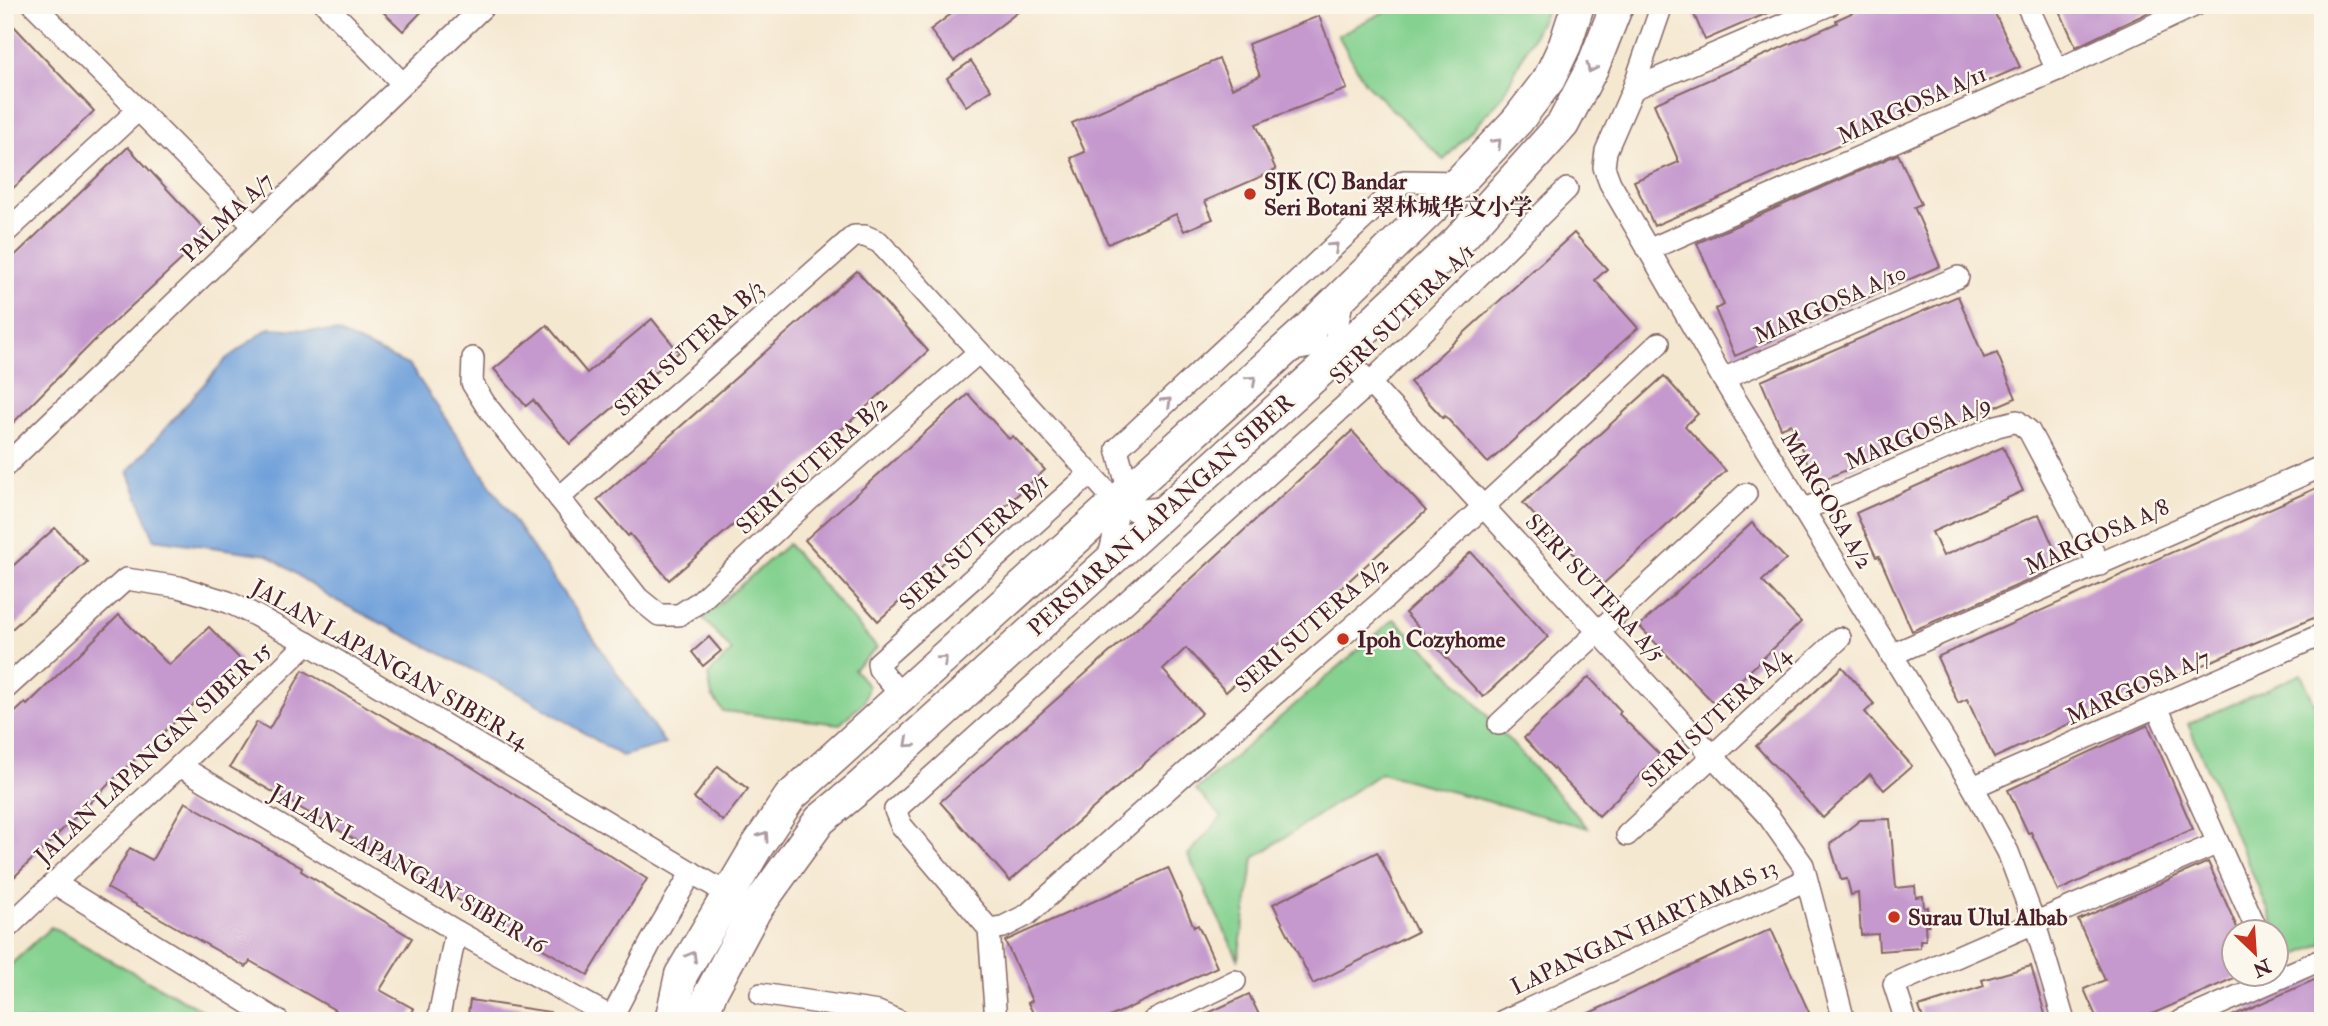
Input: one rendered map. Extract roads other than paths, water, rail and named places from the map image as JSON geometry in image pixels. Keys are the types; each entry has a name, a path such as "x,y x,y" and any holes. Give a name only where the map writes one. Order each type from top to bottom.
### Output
{"main road":[{"name":"PERSIARAN LAPANGAN SIBER","path":"671,1021 681,975 728,894 790,797 1282,352 1459,182 1517,121 1549,79 1565,45 1578,5"},
{"name":"PERSIARAN LAPANGAN SIBER","path":"701,1021 710,994 755,910 820,820 860,787 1341,352 1459,240 1563,124 1593,66 1616,5"}],"street":[{"path":"34,5 255,227"},
{"path":"326,5 402,83"},
{"name":"PALMA A/7","path":"5,466 485,5"},
{"name":"MARGOSA A/2","path":"1662,5 1633,89 1606,151 1604,167 1610,183 1723,379 1973,787 2008,852 2035,924 2064,1021"},
{"path":"1633,89 1829,5"},
{"path":"2027,5 2057,70"},
{"name":"MARGOSA A/11","path":"1648,250 2057,70 2196,5"},
{"path":"5,233 138,111"},
{"path":"1105,566 1113,545 1123,498 1117,449 1404,181 1459,182"},
{"name":"SERI SUTERA A/1","path":"989,929 901,825 895,810 1370,383 1567,189"},
{"name":"SERI SUTERA B/3","path":"559,498 854,236 865,236 879,242 979,352"},
{"name":"MARGOSA A/10","path":"1723,379 1958,277"},
{"path":"1341,352 1336,333 1344,294"},
{"name":"SERI SUTERA A/2","path":"989,929 1027,915 1227,735 1381,602 1482,505 1659,343"},
{"path":"1282,352 1321,345 1341,352"},
{"path":"979,352 1090,474 1135,510 1171,506"},
{"name":"SERI SUTERA B/2","path":"559,498 638,598 659,615 679,615 699,601 810,499 979,352"},
{"name":"SERI SUTERA A/5","path":"1341,352 1769,817 1804,873 1844,1021"},
{"path":"473,358 472,383 485,404 559,498"},
{"name":"MARGOSA A/9","path":"1803,510 1997,426 2017,421 2029,431 2100,565"},
{"name":"MARGOSA A/8","path":"1891,655 2323,466"},
{"name":"SERI SUTERA B/1","path":"902,696 879,669 878,663 1090,474"},
{"path":"1499,724 1746,494"},
{"name":"JALAN LAPANGAN SIBER 14","path":"5,689 126,579 179,587 228,602 307,643 755,910"},
{"name":"SERI SUTERA A/4","path":"1627,835 1840,638"},
{"name":"MARGOSA A/7","path":"1973,787 2321,640"},
{"name":"JALAN LAPANGAN SIBER 15","path":"5,930 246,705 307,643"},
{"path":"2157,707 2252,918"},
{"name":"JALAN LAPANGAN SIBER 16","path":"180,766 456,931 611,1019"},
{"path":"1906,1021 1894,984 2218,843"},
{"path":"611,1019 651,942 692,872"},
{"name":"LAPANGAN HARTAMAS 13","path":"1503,1021 1804,873"},
{"path":"54,883 277,1020"},
{"path":"989,929 996,1021"},
{"path":"438,1021 456,931"},
{"path":"2290,970 2323,960"},
{"path":"1153,1021 1235,981"},
{"path":"2181,1021 2248,988"},
{"path":"761,995 878,1012 899,1021"}],"water":[{"path":"269,328 337,332 410,366 665,744 622,756 519,693 329,597 268,555 154,539 128,471 226,359"}],"place":[{"name":"SJK (C) Bandar Seri Botani 翠林城华文小学","path":"1250,194"},
{"name":"Ipoh Cozyhome","path":"1343,639"},
{"name":"Surau Ulul Albab","path":"1894,917"}]}
